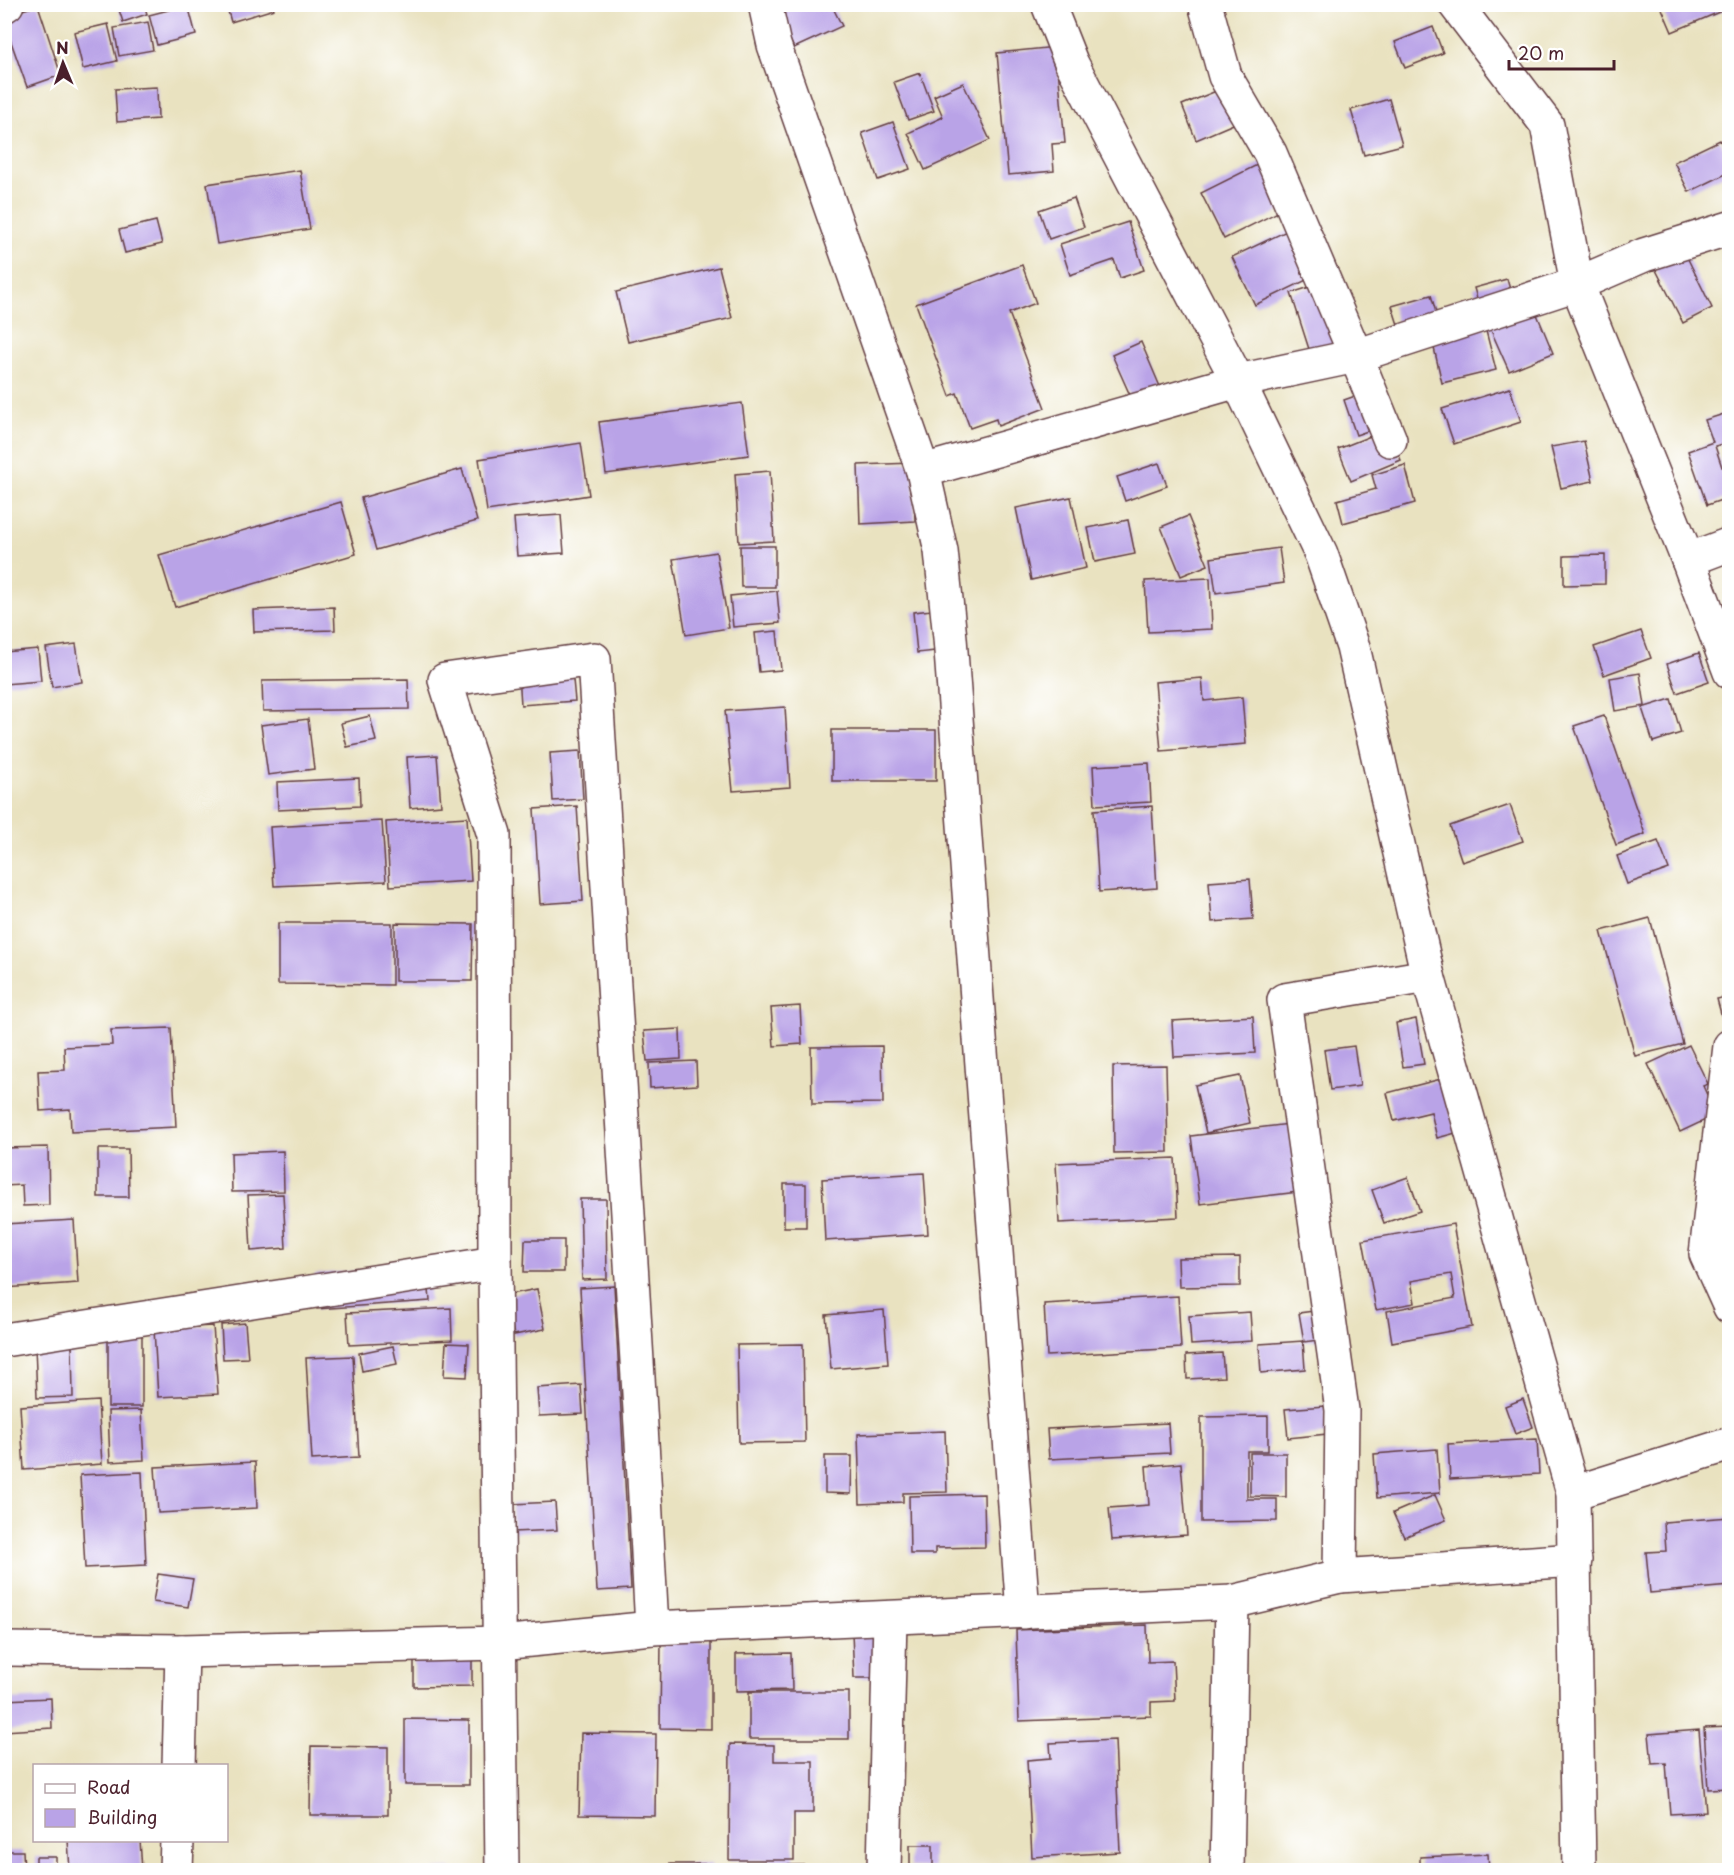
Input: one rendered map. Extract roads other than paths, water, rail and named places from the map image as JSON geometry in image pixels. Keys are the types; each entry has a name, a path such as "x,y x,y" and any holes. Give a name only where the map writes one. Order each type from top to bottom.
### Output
{"street":[{"path":"765,4 774,45 923,471 941,551 950,638 1023,1612"},
{"path":"1048,4 1071,62 1238,381 1321,554 1353,648 1428,976 1573,1493 1579,1870"},
{"path":"1205,4 1225,76 1270,153 1390,440"},
{"path":"1455,4 1546,125 1577,284 1688,560 1730,672"},
{"path":"923,471 1238,381 1356,356 1577,284 1644,255 1730,228"},
{"path":"1688,560 1730,544"},
{"path":"502,1870 495,1263 495,835 445,680 594,659 652,1628"},
{"path":"1340,1576 1342,1410 1284,1000 1428,976"},
{"path":"1730,1047 1706,1254 1730,1307"},
{"path":"4,1340 495,1263"},
{"path":"1573,1493 1730,1444"},
{"path":"4,1649 182,1651 500,1643 652,1628 1232,1602 1340,1576 1575,1560"},
{"path":"1227,1870 1232,1602"},
{"path":"884,1870 891,1619"},
{"path":"179,1764 182,1651"},
{"path":"176,1870 177,1842"}]}
